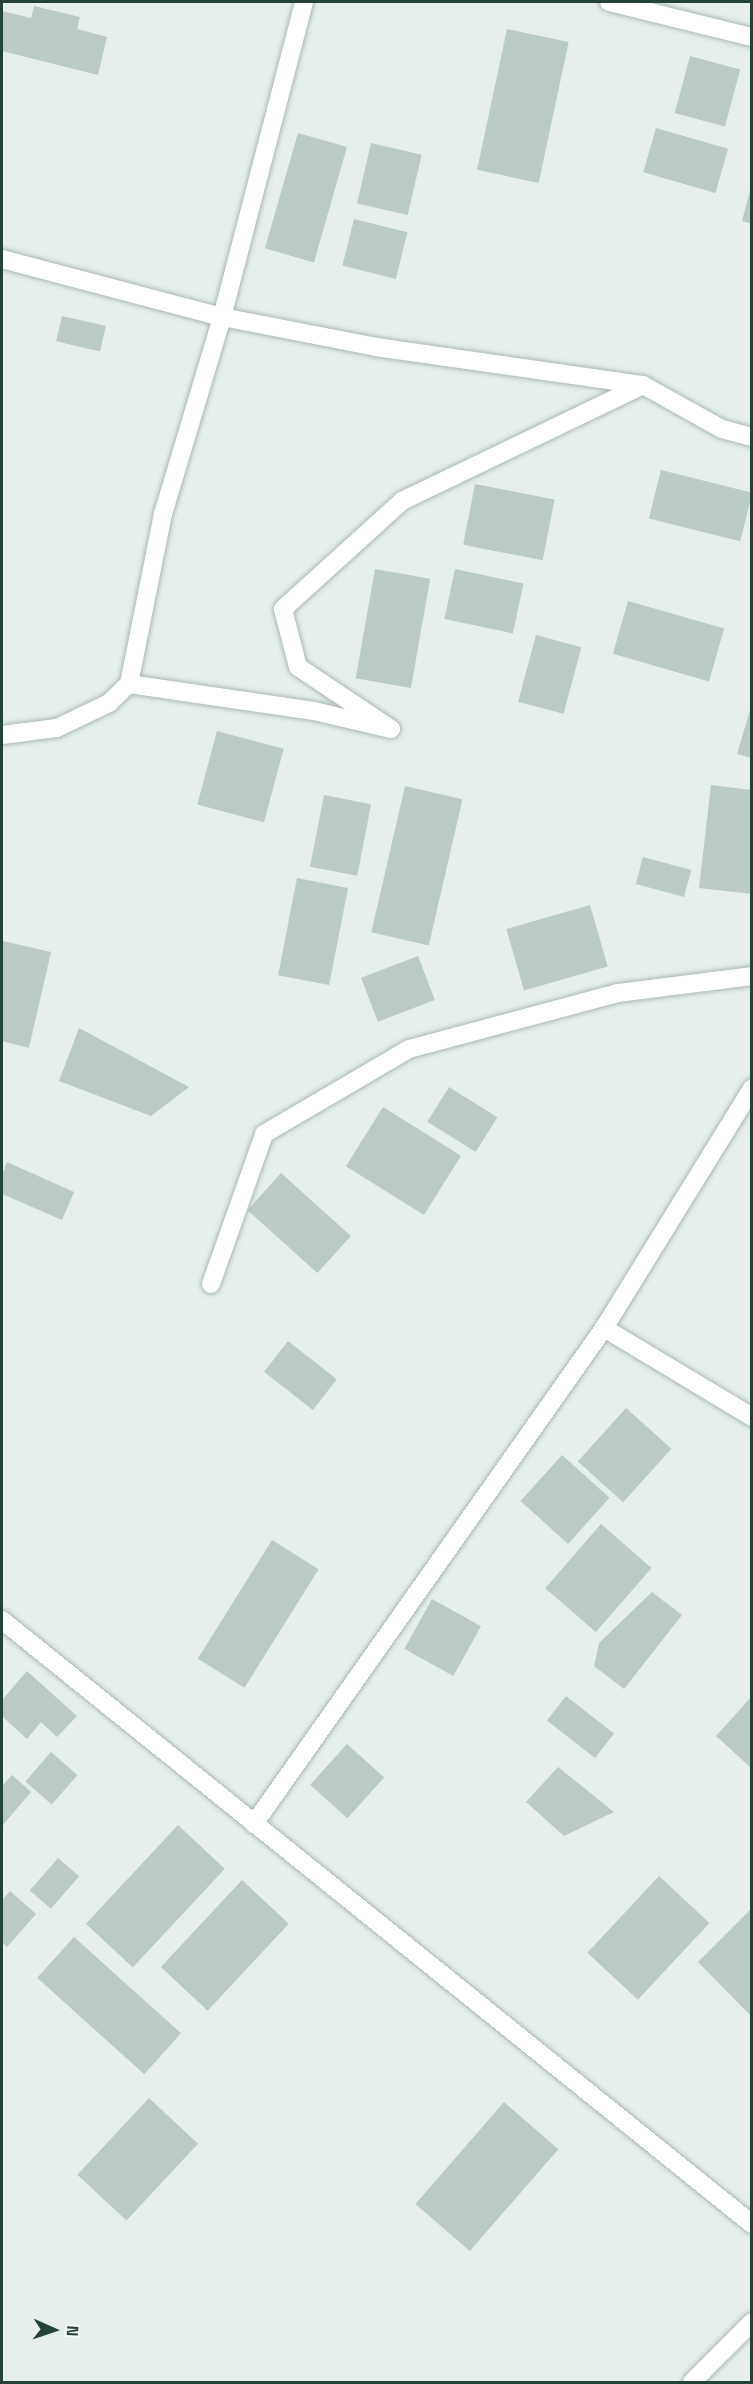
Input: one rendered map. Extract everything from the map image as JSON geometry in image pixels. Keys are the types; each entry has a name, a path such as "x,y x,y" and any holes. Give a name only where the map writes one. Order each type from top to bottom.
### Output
{"street":[{"path":"2,735 57,728 109,704 129,684 163,514 222,316 304,2"},
{"path":"609,2 752,37"},
{"path":"2,259 222,316 446,359 603,377 643,385 722,429 752,437"},
{"path":"129,684 314,711 392,729 298,667 283,609 402,501 643,385"},
{"path":"211,1284 264,1134 409,1049 618,993 752,976"},
{"path":"254,1824 604,1328 752,1088"},
{"path":"604,1328 752,1417"},
{"path":"2,1620 752,2224"},
{"path":"692,2382 752,2322"}],"building":[{"path":"34,6 80,17 77,29 107,37 98,75 2,51 2,11 31,18"},
{"path":"507,29 569,42 539,183 477,170"},
{"path":"690,56 740,69 725,126 675,113"},
{"path":"656,128 728,149 715,193 643,172"},
{"path":"298,133 347,147 314,262 265,248"},
{"path":"371,143 422,155 408,215 357,203"},
{"path":"752,188 752,224 742,221"},
{"path":"354,219 407,232 396,279 342,266"},
{"path":"62,316 106,326 100,351 56,341"},
{"path":"661,470 752,493 740,541 649,519"},
{"path":"475,484 555,499 543,560 463,545"},
{"path":"375,569 430,579 411,688 356,678"},
{"path":"455,569 523,584 513,633 444,619"},
{"path":"628,601 724,629 709,681 613,654"},
{"path":"536,635 581,647 564,714 518,702"},
{"path":"752,707 752,758 737,754"},
{"path":"217,731 284,749 264,822 197,804"},
{"path":"711,785 752,790 752,894 699,888"},
{"path":"405,786 462,799 429,945 371,932"},
{"path":"324,795 371,804 357,876 310,867"},
{"path":"643,857 691,870 684,897 636,884"},
{"path":"297,878 348,888 329,985 278,975"},
{"path":"590,905 608,967 524,991 506,929"},
{"path":"3,941 51,952 29,1048 2,1041"},
{"path":"418,956 435,1000 378,1022 361,978"},
{"path":"79,1028 189,1087 151,1116 59,1081"},
{"path":"449,1087 497,1117 476,1152 427,1122"},
{"path":"383,1107 461,1156 424,1215 346,1166"},
{"path":"7,1162 74,1192 62,1220 2,1194 2,1175"},
{"path":"281,1173 351,1236 317,1273 248,1210"},
{"path":"288,1341 337,1379 313,1410 264,1372"},
{"path":"626,1408 671,1449 623,1502 578,1462"},
{"path":"562,1455 610,1498 568,1544 521,1501"},
{"path":"601,1524 652,1568 596,1632 545,1588"},
{"path":"272,1540 319,1569 244,1688 198,1659"},
{"path":"652,1592 682,1615 624,1689 594,1666 599,1643"},
{"path":"432,1599 481,1626 453,1676 404,1649"},
{"path":"27,1671 77,1716 57,1737 41,1722 27,1739 2,1716 2,1700"},
{"path":"566,1696 614,1734 595,1758 547,1720"},
{"path":"752,1696 752,1766 751,1768 716,1736"},
{"path":"347,1744 384,1777 347,1818 310,1785"},
{"path":"51,1752 77,1775 52,1804 25,1781"},
{"path":"558,1767 614,1812 564,1836 526,1802"},
{"path":"12,1775 31,1792 2,1826 2,1786"},
{"path":"178,1825 225,1869 133,1967 86,1924"},
{"path":"58,1858 79,1876 51,1909 30,1890"},
{"path":"659,1876 709,1923 638,2000 587,1953"},
{"path":"242,1880 289,1924 208,2011 161,1967"},
{"path":"10,1891 36,1914 7,1947 2,1942 2,1900"},
{"path":"752,1908 752,2013 750,2015 698,1962"},
{"path":"74,1937 181,2033 144,2074 37,1978"},
{"path":"149,2098 198,2144 126,2220 77,2175"},
{"path":"504,2102 558,2149 470,2251 415,2204"}]}
